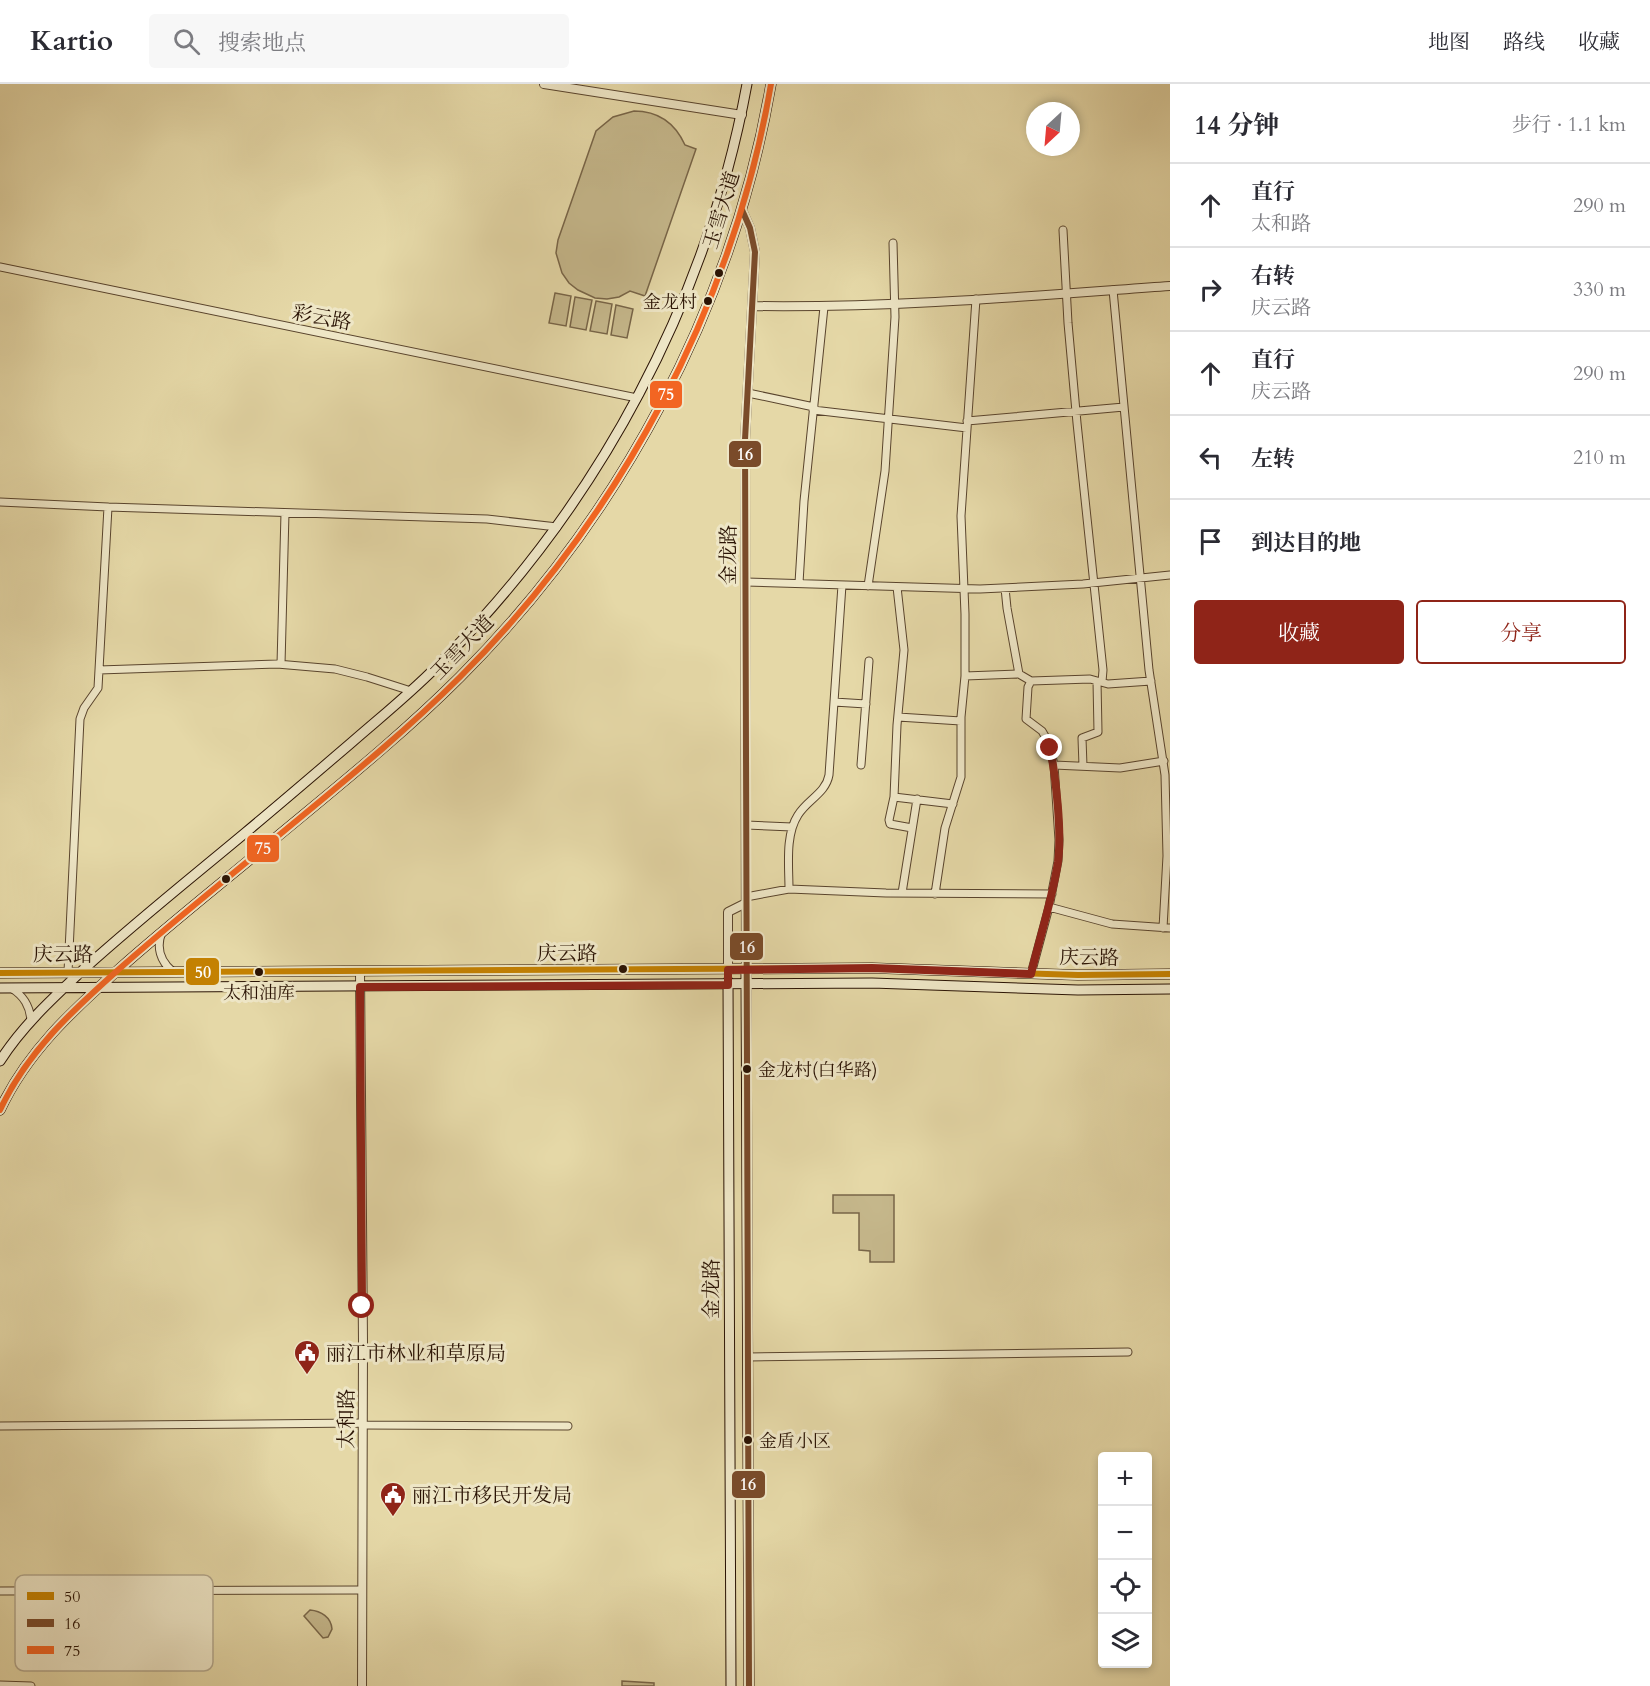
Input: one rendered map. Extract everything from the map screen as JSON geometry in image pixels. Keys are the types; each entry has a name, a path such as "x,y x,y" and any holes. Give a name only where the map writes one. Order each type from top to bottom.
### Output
{"main road":[{"name":"玉雪大道","path":"0,1061 31,1021 64,987 411,691 488,613 557,527 594,472 637,398 666,341 700,260 718,207 742,115 747,84"},
{"name":"玉雪大道","path":"0,1110 17,1077 62,1021 162,932 427,708 484,652 546,580 598,509 630,458 661,403 712,295 742,210 771,84"},
{"name":"庆云路","path":"0,973 872,968 1109,976 1170,974"},
{"name":"金龙路","path":"746,969 749,1686"},
{"name":"金龙路","path":"728,970 731,1686"},
{"name":"庆云路","path":"0,988 872,983 1069,990 1170,989"}],"street":[{"path":"544,84 742,115"},
{"name":"金龙路","path":"742,210 750,228 755,252 745,440 746,969"},
{"path":"1063,230 1076,411 1103,670 1100,682 1098,732 1082,738 1083,766"},
{"path":"868,586 885,471 895,303 892,243"},
{"name":"彩云路","path":"0,267 637,398"},
{"path":"753,306 824,307 1170,286"},
{"path":"1049,907 1113,924 1166,928 1167,837 1164,761 1151,681 1113,290"},
{"path":"935,894 945,828 961,777 961,721 965,676 961,516 976,299"},
{"path":"799,584 804,501 824,307"},
{"path":"747,393 813,409 888,419 967,425 1124,407"},
{"path":"0,502 486,519 557,527"},
{"path":"68,972 80,719 84,708 98,688 108,507"},
{"path":"281,664 285,513"},
{"path":"746,582 1005,588 1095,583 1170,575"},
{"path":"789,889 792,827 801,810 824,788 828,780 842,585"},
{"path":"897,586 904,650 894,797 889,820 890,824 912,828"},
{"path":"1005,588 1019,674"},
{"path":"861,765 869,661"},
{"path":"99,670 281,664 322,667 351,673 411,691"},
{"path":"965,676 1019,674 1031,681 1090,679 1108,684 1151,681"},
{"path":"1031,681 1028,687 1026,719 1042,731 1047,738 1054,765 1059,847 1052,894 1031,974"},
{"path":"834,702 866,704"},
{"path":"898,717 961,721"},
{"path":"1054,765 1120,768 1164,761"},
{"path":"894,797 953,804"},
{"path":"902,893 917,799"},
{"path":"746,825 792,827"},
{"path":"746,900 789,889 935,894 1052,894"},
{"name":"金龙路","path":"728,970 728,912 746,900"},
{"path":"162,932 159,952 162,961 172,972"},
{"name":"太和路","path":"360,972 362,1686"},
{"path":"11,988 27,1004 31,1021"},
{"path":"748,1357 1128,1352"},
{"path":"0,1426 362,1424 568,1426"},
{"path":"213,1590 362,1590"},
{"path":"0,1591 15,1591"},
{"path":"0,1685 31,1686"}],"shaded area":[{"path":"634,111 651,113 665,120 676,130 685,145 696,149 645,296 630,291 619,297 595,298 578,290 562,273 556,253 558,240 596,131 613,117"},
{"path":"555,293 571,296 566,326 549,323"},
{"path":"575,297 592,300 586,330 570,327"},
{"path":"596,301 612,304 607,334 590,331"},
{"path":"616,305 633,309 627,338 611,335"},
{"path":"833,1195 894,1195 894,1262 870,1262 870,1251 859,1250 859,1213 833,1213"},
{"path":"310,1610 322,1613 330,1621 332,1629 328,1637 323,1638 304,1616"},
{"path":"622,1681 654,1683 654,1686 622,1686"}],"transit line":[{"name":"75","path":"0,1110 23,1069 68,1017 135,955 362,766 436,700 517,615 570,549 618,478 661,404 698,328 729,248 753,167 771,84"},
{"name":"16","path":"742,210 750,228 755,252 745,440 749,1686"},
{"name":"50","path":"0,973 872,968 1078,975 1170,974"}],"place":[{"name":"金龙村","path":"708,301"},
{"name":"太和油库","path":"259,972"},
{"name":"金龙村(白华路)","path":"747,1069"},
{"name":"丽江市林业和草原局","path":"307,1376"},
{"name":"金盾小区","path":"748,1440"},
{"name":"丽江市移民开发局","path":"393,1518"}],"route":[{"path":"362,1306 360,987 728,985 728,970 872,968 1031,974 1049,907 1058,861 1059,840 1054,765 1050,748"}]}
